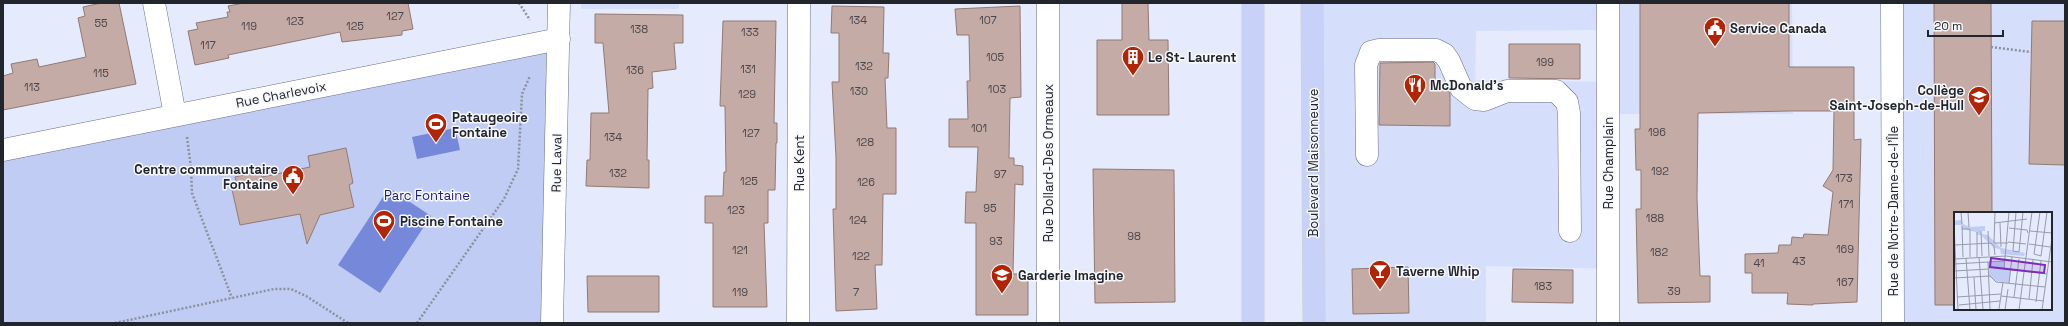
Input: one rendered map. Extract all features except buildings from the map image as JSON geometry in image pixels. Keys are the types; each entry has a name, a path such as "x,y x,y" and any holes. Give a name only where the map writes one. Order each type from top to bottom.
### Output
{"main road":[{"path":"1253,3 1253,323"},
{"name":"Boulevard Maisonneuve","path":"1312,3 1314,323"}],"street":[{"path":"154,3 179,114"},
{"name":"Rue Laval","path":"552,323 559,3"},
{"name":"Rue Kent","path":"798,323 800,3"},
{"name":"Rue Dollard-Des Ormeaux","path":"1048,3 1048,323"},
{"name":"Rue Champlain","path":"1608,3 1608,323"},
{"name":"Rue de Notre-Dame-de-I'Île","path":"1892,3 1893,323"},
{"name":"Rue Charlevoix","path":"3,150 559,39"},
{"path":"1367,155 1366,65 1371,52 1379,50 1436,50 1444,54 1449,61 1461,88 1475,99 1484,100 1507,90 1556,91 1567,102 1569,112 1570,231"}],"path":[{"path":"519,3 530,20"},
{"path":"1991,47 2031,52"},
{"path":"417,323 504,199 518,169 522,94 530,76"},
{"path":"179,114 192,168 192,193 232,298"},
{"path":"115,323 232,298 274,290 291,289 306,296 348,323"}],"shaded area":[{"path":"581,3 679,3 679,9 581,9"},
{"path":"1322,3 1792,3 1793,114 1619,114 1619,269 1486,266 1486,323 1324,323","holes":["1597,30 1608,32 1608,82 1475,80 1476,31"]},
{"name":"Collège Saint-Joseph-de-Hull","path":"1892,3 2065,3 2065,323 1894,323"}],"green space":[{"name":"Parc Fontaine","path":"559,39 552,323 3,323 3,150"}],"water":[{"name":"Pataugeoire Fontaine","path":"455,128 460,150 417,159 412,137"},
{"name":"Piscine Fontaine","path":"389,188 431,216 380,293 338,265"}],"place":[{"name":"Service Canada","path":"1715,48"},
{"name":"Le St- Laurent","path":"1133,76"},
{"name":"McDonald's","path":"1415,104"},
{"name":"Collège Saint-Joseph-de-Hull","path":"1979,116"},
{"name":"Pataugeoire Fontaine","path":"436,144"},
{"name":"Centre communautaire Fontaine","path":"293,196"},
{"name":"Piscine Fontaine","path":"384,240"},
{"name":"Taverne Whip","path":"1380,290"},
{"name":"Garderie Imagine","path":"1002,294"}]}
